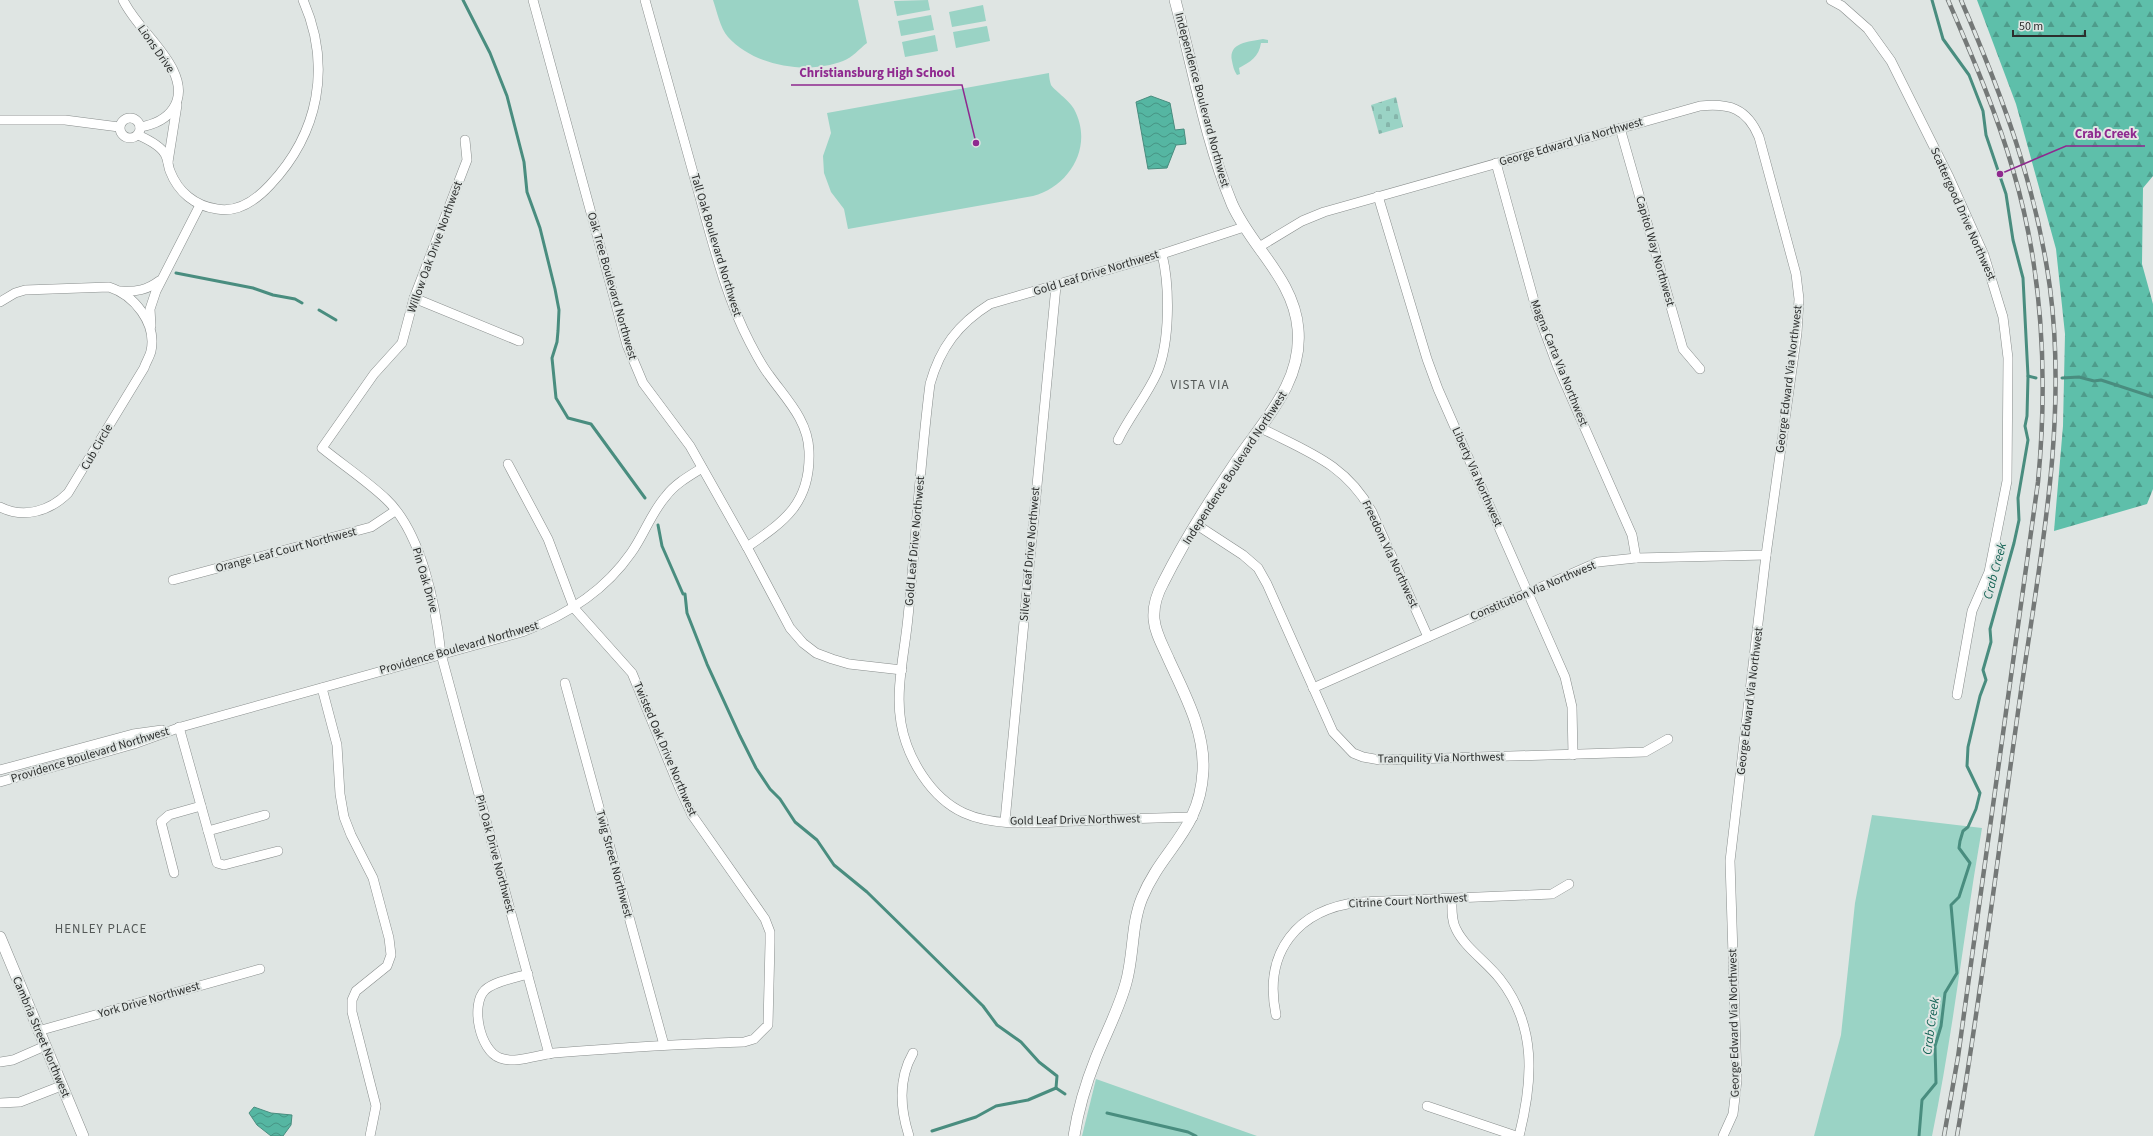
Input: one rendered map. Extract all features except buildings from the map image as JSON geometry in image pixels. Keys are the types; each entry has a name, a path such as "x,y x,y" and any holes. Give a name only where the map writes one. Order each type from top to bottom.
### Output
{"street":[{"name":"Lions Drive","path":"123,0 173,71 176,79 178,102 168,165"},
{"path":"178,102 170,114 159,123 139,131 130,138 123,136 120,132 119,127 121,122 127,119 134,120 139,131 165,154 172,177 179,188 200,205 225,210 250,202 283,172 300,146 315,106 318,72 315,37 303,0"},
{"name":"Oak Tree Boulevard Northwest","path":"533,0 634,365 652,398 690,446 747,547 790,628 803,643 816,652 848,664 902,670"},
{"name":"Tall Oak Boulevard Northwest","path":"645,0 710,231 736,311 762,365 791,404 801,420 807,437 809,463 802,496 788,516 747,547"},
{"name":"Independence Boulevard Northwest","path":"1074,1136 1081,1104 1095,1061 1127,979 1137,914 1142,898 1159,868 1183,835 1193,817 1201,792 1203,772 1202,746 1194,715 1157,633 1154,618 1155,601 1162,584 1234,464 1261,428 1286,390 1291,378 1298,348 1299,331 1297,315 1290,297 1282,280 1244,227 1231,199 1217,160 1175,0"},
{"name":"Scattergood Drive Northwest","path":"1832,0 1842,6 1868,29 1891,61 1949,177 1984,255 2003,317 2008,358 2007,481 1989,572 1972,611 1957,694"},
{"name":"George Edward Via Northwest","path":"1259,248 1302,221 1324,212 1700,106 1716,104 1730,107 1743,113 1753,122 1759,137 1790,245 1799,299 1797,333 1766,555 1730,861 1737,1080 1733,1114 1723,1136"},
{"path":"0,120 65,120 119,127"},
{"name":"Capitol Way Northwest","path":"1620,128 1683,349 1700,369"},
{"name":"Willow Oak Drive Northwest","path":"322,448 374,374 402,343 414,298 467,160 465,140"},
{"name":"Magna Carta Via Northwest","path":"1496,163 1536,308 1557,364 1632,535 1636,558"},
{"name":"Liberty Via Northwest","path":"1378,196 1426,359 1559,662 1570,692 1573,722 1573,754"},
{"name":"Cub Circle","path":"0,507 11,512 33,512 54,505 68,494 144,368 151,351 150,309 161,280 200,205"},
{"name":"Gold Leaf Drive Northwest","path":"1193,817 1005,821 984,820 963,813 944,799 918,768 906,747 900,722 899,694 930,384 936,363 948,342 974,314 990,304 1162,254 1244,227"},
{"path":"1118,440 1128,419 1157,372 1164,348 1167,288 1162,254"},
{"path":"0,302 15,293 36,288 100,286 122,291 140,291 150,288 161,280"},
{"name":"Silver Leaf Drive Northwest","path":"1005,821 1056,286"},
{"name":"Cub Circle","path":"122,291 138,307 151,331"},
{"path":"414,298 519,341"},
{"name":"Freedom Via Northwest","path":"1261,428 1328,463 1346,475 1362,493 1428,637"},
{"name":"Pin Oak Drive","path":"322,448 387,500 404,523 420,555 435,615 441,654"},
{"path":"508,464 548,539 574,608"},
{"name":"Providence Boulevard Northwest","path":"0,782 134,744 179,727 528,630 553,620 574,608 597,590 621,566 631,553 666,495 702,468"},
{"name":"Orange Leaf Court Northwest","path":"173,580 371,527 396,511"},
{"name":"Tranquility Via Northwest","path":"1197,525 1243,555 1258,568 1267,584 1333,732 1352,753 1363,757 1380,760 1645,752 1668,739"},
{"name":"Constitution Via Northwest","path":"1313,688 1598,562 1617,558 1766,555"},
{"name":"Twisted Oak Drive Northwest","path":"528,974 490,987 480,997 477,1012 486,1047 492,1054 501,1059 508,1060 549,1054 664,1045 744,1042 754,1039 768,1025 770,1011 770,932 765,919 758,907 700,827 686,803 632,673 574,608"},
{"name":"Pin Oak Drive Northwest","path":"441,654 549,1054"},
{"name":"Twig Street Northwest","path":"565,682 664,1045"},
{"path":"322,688 337,745 340,794 344,816 351,835 373,878 390,938 390,955 386,966 356,992 352,1000 352,1012 376,1106 370,1136"},
{"path":"179,727 208,831 214,860 220,865 278,851"},
{"name":"Providence Boulevard Northwest","path":"0,770 133,734 179,727"},
{"path":"174,873 161,822 169,815 201,806"},
{"path":"208,831 265,815"},
{"name":"Citrine Court Northwest","path":"1276,1015 1272,995 1273,974 1278,956 1286,940 1312,917 1342,904 1552,894 1568,884"},
{"path":"1452,899 1452,916 1455,929 1463,940 1501,980 1522,1021 1530,1064 1526,1107 1519,1136"},
{"name":"Cambria Street Northwest","path":"0,937 83,1136"},
{"name":"York Drive Northwest","path":"38,1031 260,969"},
{"path":"0,1062 13,1060 45,1046"},
{"path":"909,1136 904,1114 903,1081 906,1066 913,1053"},
{"path":"0,1103 20,1102 61,1086"},
{"path":"1427,1106 1516,1136"}],"green space":[{"path":"713,0 858,0 867,43 846,60 829,65 798,67 766,61 739,47 728,37 721,24"},
{"path":"928,0 930,10 897,16 894,1"},
{"path":"1977,0 2153,0 2153,176 2143,188 2142,264 2153,304 2153,489 2147,504 2054,531 2063,426 2065,334 2056,249 2016,104"},
{"path":"983,5 986,21 952,27 949,12"},
{"path":"931,15 934,30 901,36 898,21"},
{"path":"987,26 990,41 956,48 953,32"},
{"path":"935,35 938,51 905,57 902,42"},
{"path":"1263,39 1268,40 1268,43 1261,43 1256,55 1239,68 1240,74 1237,75 1232,61 1233,50 1236,46 1246,42"},
{"path":"1049,73 1051,85 1069,102 1074,109 1079,123 1081,137 1080,150 1075,163 1068,174 1058,183 1046,191 1033,196 848,229 844,209 831,192 824,173 823,156 831,133 827,113"},
{"path":"1396,97 1403,127 1379,134 1371,105"},
{"path":"1872,815 1982,828 1946,1059 1932,1136 1814,1136 1841,1035 1855,903"},
{"path":"1096,1079 1257,1136 1082,1136"}],"water":[{"path":"1151,96 1170,103 1175,130 1184,129 1186,144 1176,145 1167,168 1148,169 1136,102"},
{"path":"254,1107 271,1113 292,1115 291,1125 283,1136 271,1136 257,1125 249,1113"}],"waterway":[{"path":"463,0 490,53 507,96 524,162 527,192 540,228 555,289 559,310 557,342 552,358 556,398 568,418 591,424 645,498"},
{"name":"Crab Creek","path":"1919,1136 1922,1100 1936,1083 1935,1046 1941,1026 1945,993 1957,973 1951,905 1959,897 1970,863 1959,848 1963,831 1968,827 1976,809 1980,793 1967,766 1968,747 1980,696 1986,680 1983,670 1991,642 1990,629 2019,520 2018,498 2028,440 2025,426 2027,416 2028,376 2023,278 2013,240 2006,194 1986,135 1983,111 1969,75 1943,39 1932,0"},
{"path":"176,273 253,288 273,295 295,299 302,303"},
{"path":"319,310 336,320"},
{"path":"2028,376 2036,378"},
{"path":"2062,378 2079,377 2094,381 2101,380 2153,397"},
{"path":"658,525 662,546 683,594 685,594 687,613 707,664 756,768 770,789 780,799 795,822 817,840 834,865 867,892 915,939 983,1006 997,1025 1021,1042 1039,1062 1057,1076 1056,1088"},
{"path":"1056,1088 1065,1094"},
{"path":"932,1131 976,1117 996,1106 1028,1100 1056,1088"},
{"path":"1107,1113 1188,1132 1196,1136"}],"railway":[{"path":"1944,1136 1958,1057 2038,482 2043,403 2037,285 2023,208 1999,126 1948,0"},
{"path":"1957,1136 2043,545 2049,494 2056,391 2055,339 2050,288 2036,213 2016,141 1976,35 1961,0"}],"place":[{"name":"Christiansburg High School","path":"976,143"},
{"name":"Crab Creek","path":"2000,174"}],"district":[{"name":"VISTA VIA","path":"1200,385"},
{"name":"HENLEY PLACE","path":"101,929"}]}
